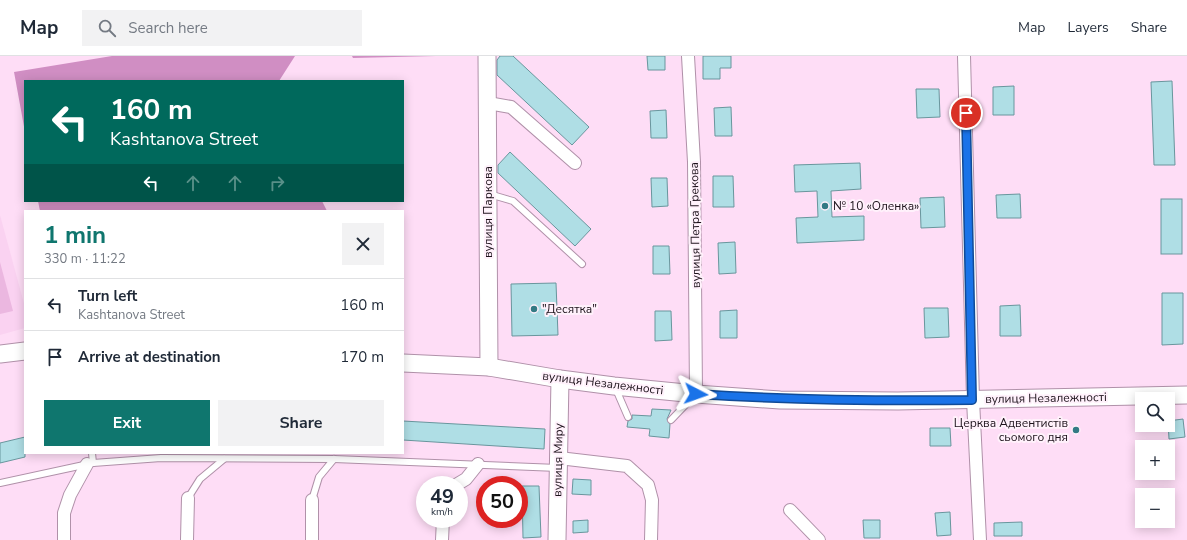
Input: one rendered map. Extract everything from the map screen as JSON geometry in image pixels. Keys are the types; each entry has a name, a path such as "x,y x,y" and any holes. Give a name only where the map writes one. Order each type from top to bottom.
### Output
{"main road":[{"name":"вулиця Паркова","path":"488,56 487,194 489,367"},
{"path":"0,354 24,351"},
{"name":"вулиця Незалежності","path":"404,362 489,367 614,386 780,400 898,401 1187,395"},
{"name":"вулиця Миру","path":"557,540 560,379"}],"street":[{"name":"вулиця Петра Грекова","path":"688,56 694,169 696,394"},
{"path":"964,56 972,400 980,540"},
{"path":"488,103 511,107 575,163"},
{"path":"64,540 64,513 70,495 91,460"},
{"path":"558,463 627,466 648,485 652,500 651,540"},
{"path":"468,476 478,464"},
{"path":"188,498 188,540"},
{"path":"312,500 312,540"},
{"path":"790,510 819,540"},
{"path":"442,540 443,528"}],"lane":[{"path":"487,194 513,200 582,264"},
{"path":"614,386 628,417"},
{"path":"670,420 696,394"},
{"path":"0,483 91,460 161,458 224,459 278,456 478,464 558,463"},
{"path":"188,498 200,479 224,459"},
{"path":"312,500 319,477 334,459"}],"shaded area":[{"path":"112,56 295,56 280,80 24,80 24,127 14,72"},
{"path":"352,56 436,56 353,58"},
{"path":"38,202 322,202 326,210 40,210"},
{"path":"0,215 24,303 24,328 0,335"},
{"path":"0,262 13,311 0,314"}],"building":[{"path":"500,56 513,56 589,127 572,145 497,75 497,60"},
{"path":"647,56 665,56 665,70 648,70"},
{"path":"703,56 731,56 731,68 720,68 720,79 703,79"},
{"path":"1172,81 1175,165 1154,165 1151,82"},
{"path":"1014,86 1014,115 993,115 993,87"},
{"path":"916,89 939,89 940,117 917,118"},
{"path":"731,107 732,136 715,136 714,108"},
{"path":"666,110 667,138 651,138 650,111"},
{"path":"510,152 591,229 575,246 498,173 498,165"},
{"path":"860,163 861,189 831,191 832,217 864,216 864,240 797,243 796,218 818,217 817,191 795,192 794,165"},
{"path":"713,176 733,176 734,207 713,207"},
{"path":"651,178 667,178 668,206 652,207"},
{"path":"1020,194 1021,218 997,218 996,195"},
{"path":"944,197 945,227 921,228 920,198"},
{"path":"1161,199 1182,199 1182,254 1161,254"},
{"path":"735,242 736,273 719,274 718,243"},
{"path":"653,246 669,246 670,274 653,274"},
{"name":"\"Десятка\"","path":"556,283 558,335 512,336 511,284"},
{"path":"1162,293 1183,293 1183,344 1162,345"},
{"path":"1020,305 1021,336 1000,336 1000,306"},
{"path":"924,308 948,308 949,337 925,338"},
{"path":"737,310 737,338 720,338 720,311"},
{"path":"655,311 671,311 672,340 655,341"},
{"path":"652,409 671,410 667,419 670,424 669,438 649,436 650,429 627,427 628,421 632,419 632,415 651,416"},
{"path":"1183,419 1185,437 1169,439 1169,432 1175,432 1175,420"},
{"path":"404,421 545,429 544,449 404,440"},
{"path":"930,428 950,428 951,446 930,446"},
{"path":"24,437 25,457 0,463 0,443"},
{"path":"573,479 591,480 591,495 572,494"},
{"path":"528,486 539,486 541,537 523,538 523,528 528,528"},
{"path":"950,512 951,535 937,536 935,513"},
{"path":"588,520 588,532 573,533 573,521"},
{"path":"863,520 880,520 880,538 864,538"},
{"path":"1022,522 1022,536 994,536 994,523"}],"place":[{"name":"№ 10 «Оленка»","path":"825,206"},
{"name":"\"Десятка\"","path":"534,309"},
{"name":"Церква Адвентистів сьомого дня","path":"1076,430"}],"route":[{"path":"696,394 780,400 972,400 966,113"}]}
